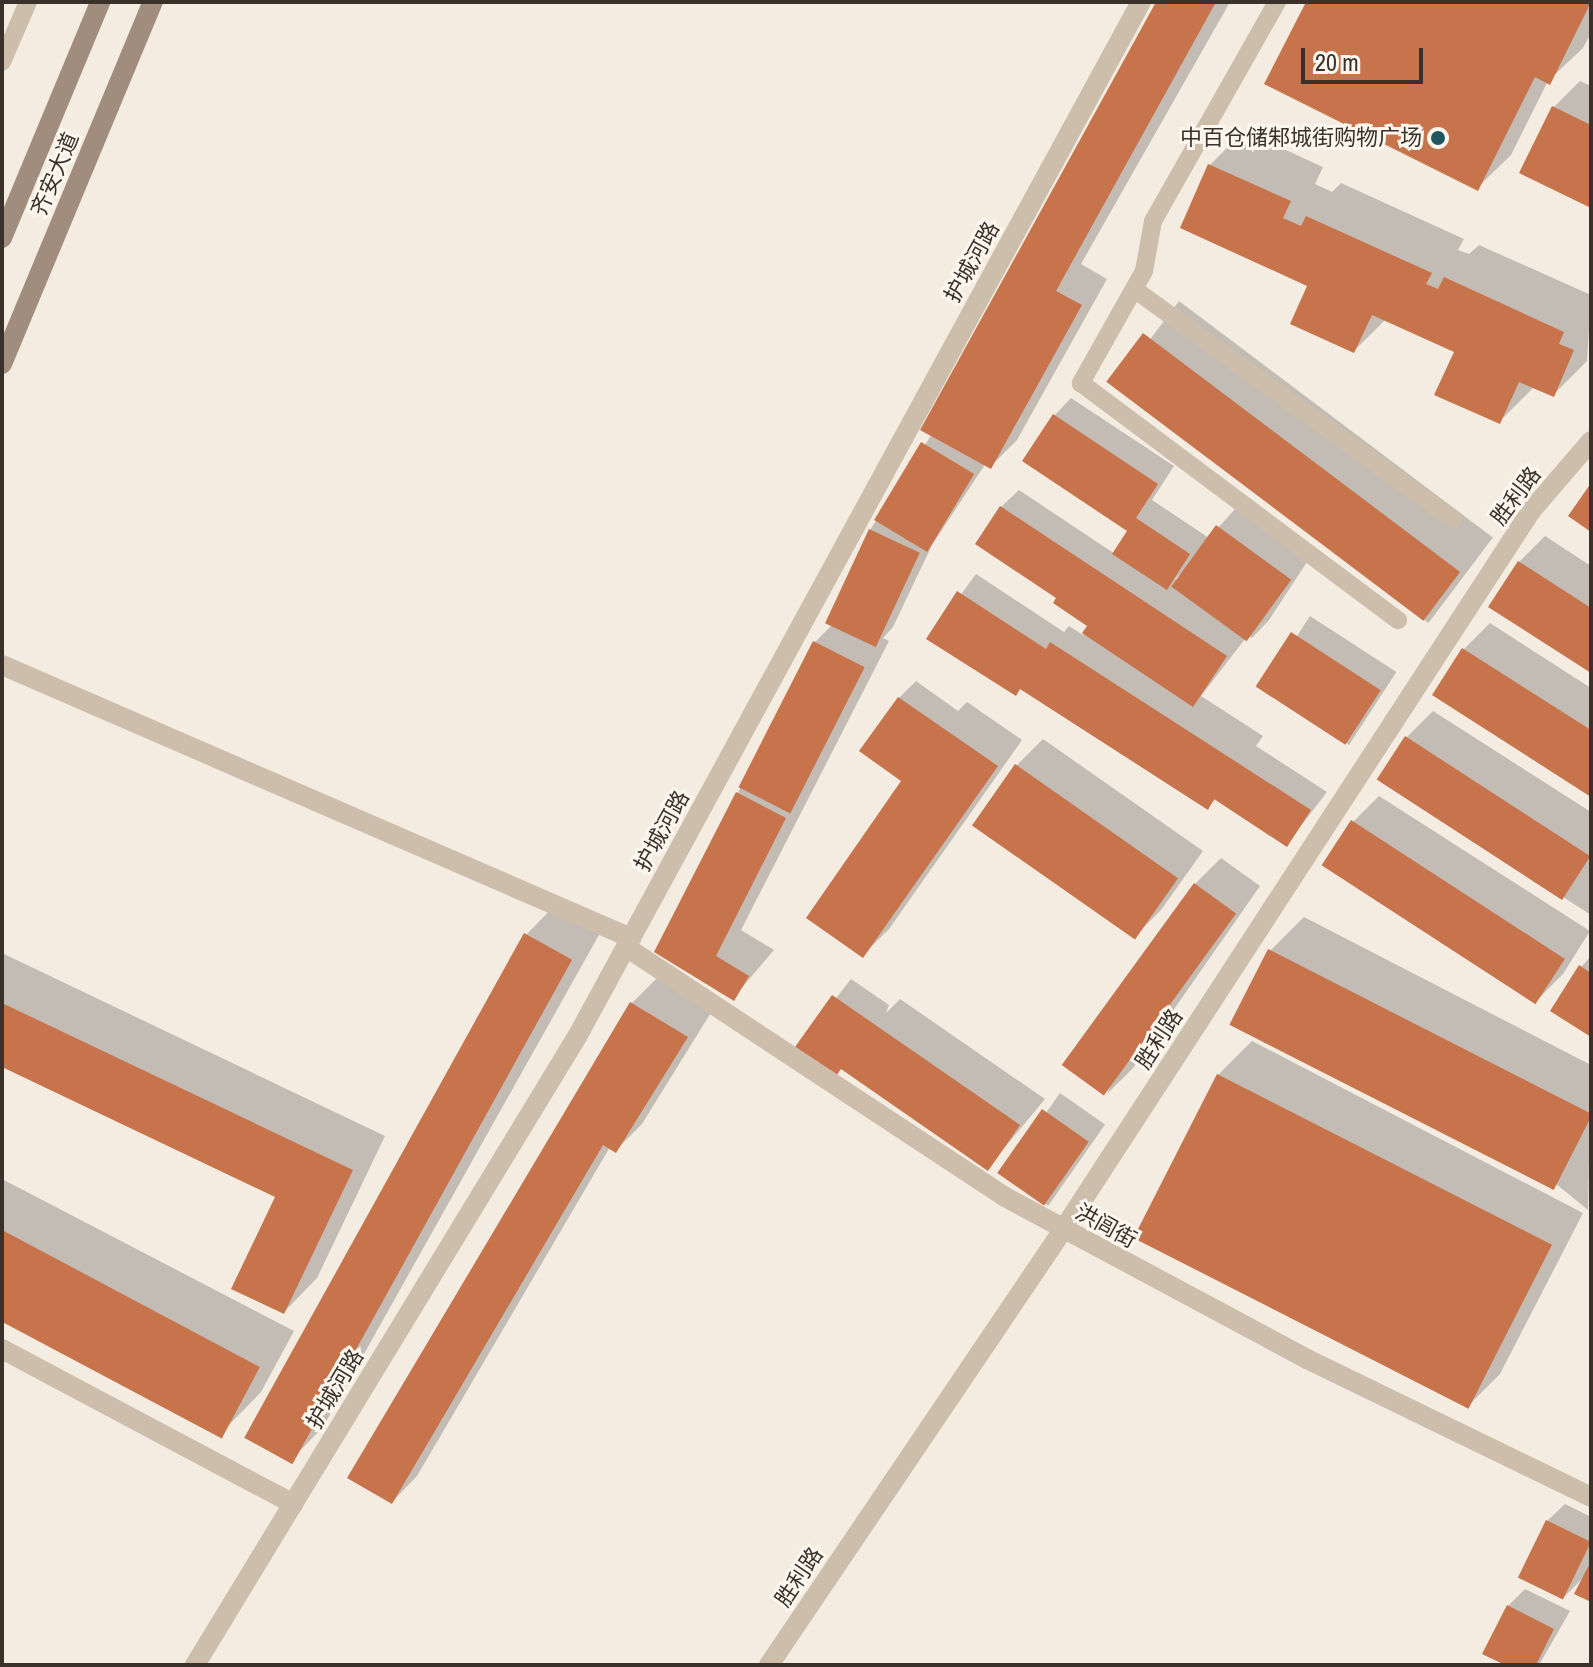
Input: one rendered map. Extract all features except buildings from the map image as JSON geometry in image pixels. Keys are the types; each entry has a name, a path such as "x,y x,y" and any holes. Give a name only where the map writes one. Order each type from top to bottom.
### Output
{"main road":[{"name":"齐安大道","path":"2,238 100,2"},
{"name":"齐安大道","path":"2,364 153,2"}],"street":[{"name":"护城河路","path":"195,1665 628,942 1141,2"},
{"name":"胜利路","path":"769,1665 1063,1230 1531,511 1591,441"},
{"name":"洪闾街","path":"2,665 628,942 1005,1197 1307,1359 1591,1497"},
{"path":"2,1349 293,1504"}],"lane":[{"path":"2,62 28,2"},
{"path":"1277,2 1153,221 1144,271 1081,383 1398,620"},
{"path":"1134,289 1453,519"}],"place":[{"name":"中百仓储邾城街购物广场","path":"1438,138"}]}
